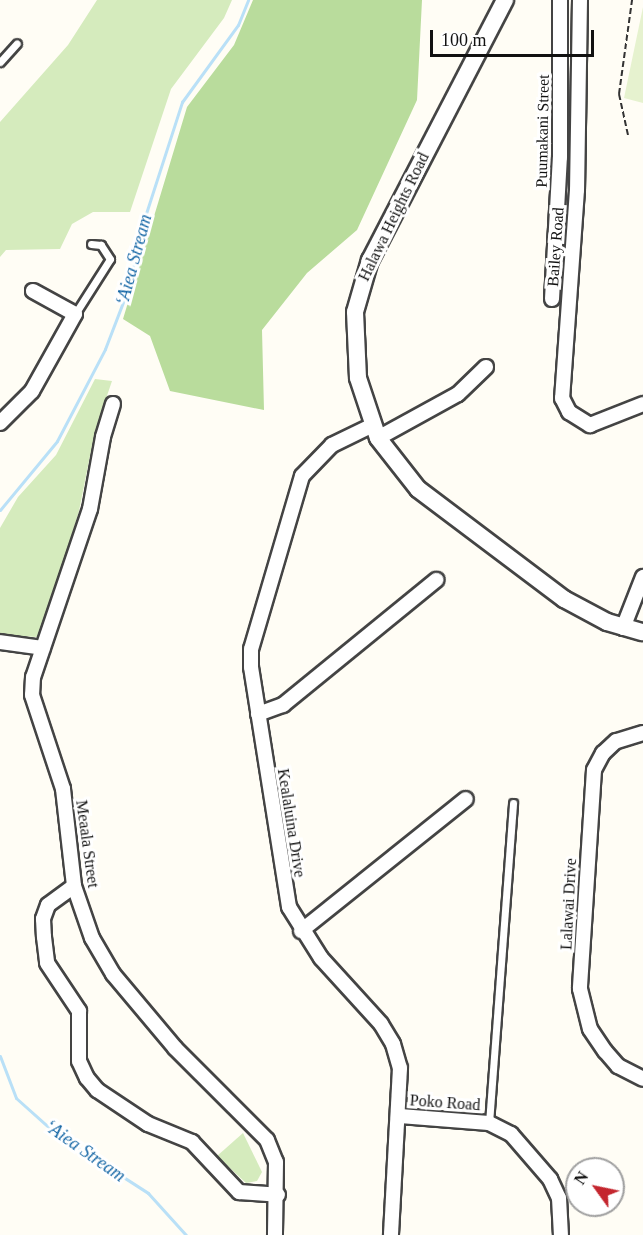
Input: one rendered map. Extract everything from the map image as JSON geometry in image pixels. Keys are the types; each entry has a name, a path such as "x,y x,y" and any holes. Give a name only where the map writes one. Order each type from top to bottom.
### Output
{"street":[{"name":"Halawa Heights Road","path":"505,0 382,236 361,286 354,356 363,403 397,467 441,510 564,599 622,628 643,632"},
{"name":"Puumakani Street","path":"552,299 560,157 560,0"},
{"name":"Bailey Road","path":"580,0 577,190 562,398 569,412 590,425 643,404"},
{"path":"0,423 32,391 75,314 33,291"},
{"name":"Kealaluina Drive","path":"391,1235 400,1116 400,1068 393,1044 381,1024 301,931 289,907 280,867 251,649 294,493 314,460 332,445 376,431 458,394 486,367"},
{"name":"Meaala Street","path":"114,404 103,437 90,509 43,648 32,695 63,789 74,886 92,938 113,974 175,1048 267,1140 276,1162 278,1195 275,1235"},
{"path":"622,628 643,577"},
{"path":"258,714 283,705 436,580"},
{"path":"0,642 43,648"},
{"name":"Lalawai Drive","path":"643,733 616,741 603,753 594,771 580,988 590,1029 604,1051 618,1066 643,1079"},
{"path":"301,931 466,799"},
{"path":"74,886 48,905 43,919 44,937 47,963 79,1011 79,1061 87,1078 97,1090 148,1124 192,1142 226,1183 239,1192 252,1196 278,1195"},
{"name":"Poko Road","path":"400,1116 489,1123 511,1134 550,1179 559,1198 561,1235"}],"lane":[{"path":"0,62 17,43"},
{"path":"75,314 110,259 101,245 91,244"},
{"path":"489,1123 513,803"}],"path":[{"path":"628,135 619,94 632,0"}],"green space":[{"path":"97,0 232,0 224,18 171,89 130,212 93,212 72,224 60,249 6,250 0,257 0,122 68,45"},
{"path":"253,0 422,0 417,100 357,230 307,273 262,330 264,410 170,391 150,336 123,319 187,107 234,45"},
{"path":"643,7 643,103 624,98"},
{"path":"95,379 112,381 95,431 79,511 42,631 37,637 0,635 0,528 18,497 56,455"},
{"path":"243,1133 262,1172 257,1181 246,1183 217,1156"}],"waterway":[{"name":"ʻAiea Stream","path":"0,510 57,441 105,349 130,284 140,232 182,102 238,25 248,0"},
{"name":"ʻAiea Stream","path":"0,1056 16,1098 55,1133 148,1193 186,1235"}]}
